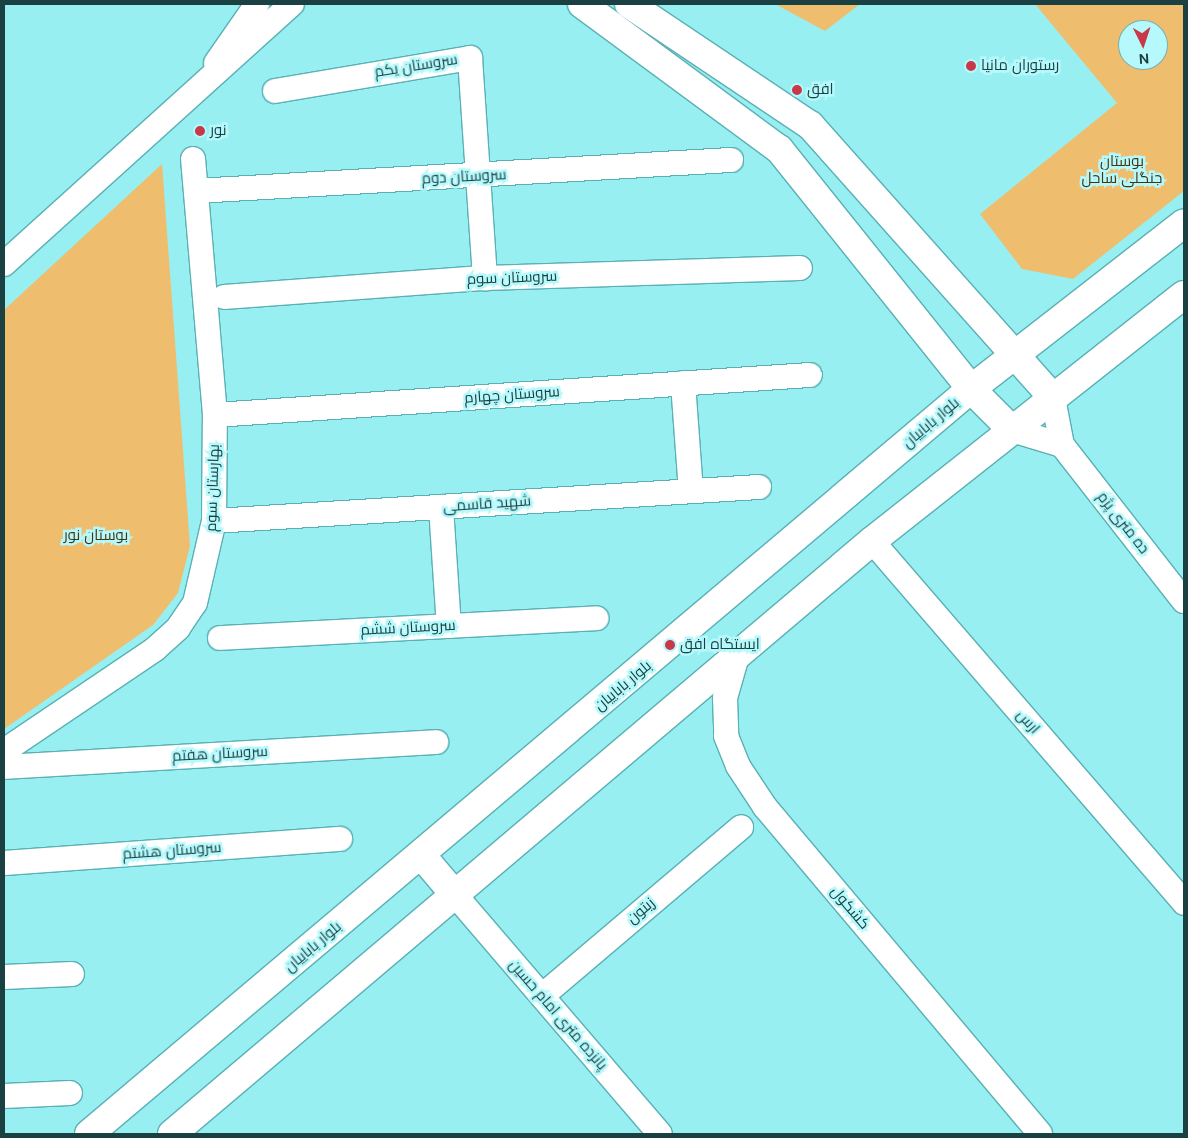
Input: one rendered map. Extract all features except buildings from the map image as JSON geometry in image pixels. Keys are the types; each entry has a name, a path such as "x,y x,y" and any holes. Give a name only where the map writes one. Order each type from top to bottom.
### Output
{"main road":[{"path":"582,4 779,149 971,389 1012,430"},
{"path":"630,4 810,125 1011,356 1053,398"},
{"name":"بلوار باباییان","path":"89,1134 422,856 971,389 1184,223"},
{"path":"172,1134 456,896 872,541 1184,295"},
{"path":"422,856 456,896"}],"street":[{"path":"190,100 257,4"},
{"path":"4,264 190,100 292,4"},
{"name":"سروستان یکم","path":"274,91 470,58 480,176"},
{"name":"بهارستان سوم","path":"4,751 155,649 178,628 195,603 214,521 214,415 193,159"},
{"name":"سروستان دوم","path":"196,191 731,160"},
{"path":"480,176 485,278"},
{"name":"سروستان سوم","path":"224,298 485,278 800,268"},
{"name":"سروستان چهارم","path":"214,415 810,375"},
{"path":"683,383 691,491"},
{"name":"ده متری پژم","path":"1053,398 1062,445 1184,601"},
{"path":"1012,430 1062,445"},
{"name":"شهید قاسمی","path":"214,521 759,487"},
{"path":"441,507 449,626"},
{"name":"ارس","path":"872,541 1184,903"},
{"name":"سروستان ششم","path":"220,638 596,618"},
{"name":"کشکول","path":"737,656 725,698 726,736 738,766 765,807 1040,1134"},
{"name":"سروستان هفتم","path":"4,767 436,742"},
{"name":"زیتون","path":"542,996 741,827"},
{"name":"سروستان هشتم","path":"4,863 340,839"},
{"name":"پانزده متری امام حسین","path":"456,896 660,1134"},
{"path":"4,977 72,974"},
{"path":"4,1096 70,1093"}],"green space":[{"path":"775,4 860,4 825,31"},
{"name":"بوستان جنگلی ساحل","path":"1035,4 1184,4 1184,191 1073,279 1022,269 980,214 1117,103"},
{"name":"بوستان نور","path":"162,164 190,546 178,593 153,625 4,729 4,310"}],"place":[{"name":"رستوران مانیا","path":"971,66"},
{"name":"افق","path":"797,90"},
{"name":"نور","path":"200,131"},
{"name":"ایستگاه افق","path":"670,645"}]}
